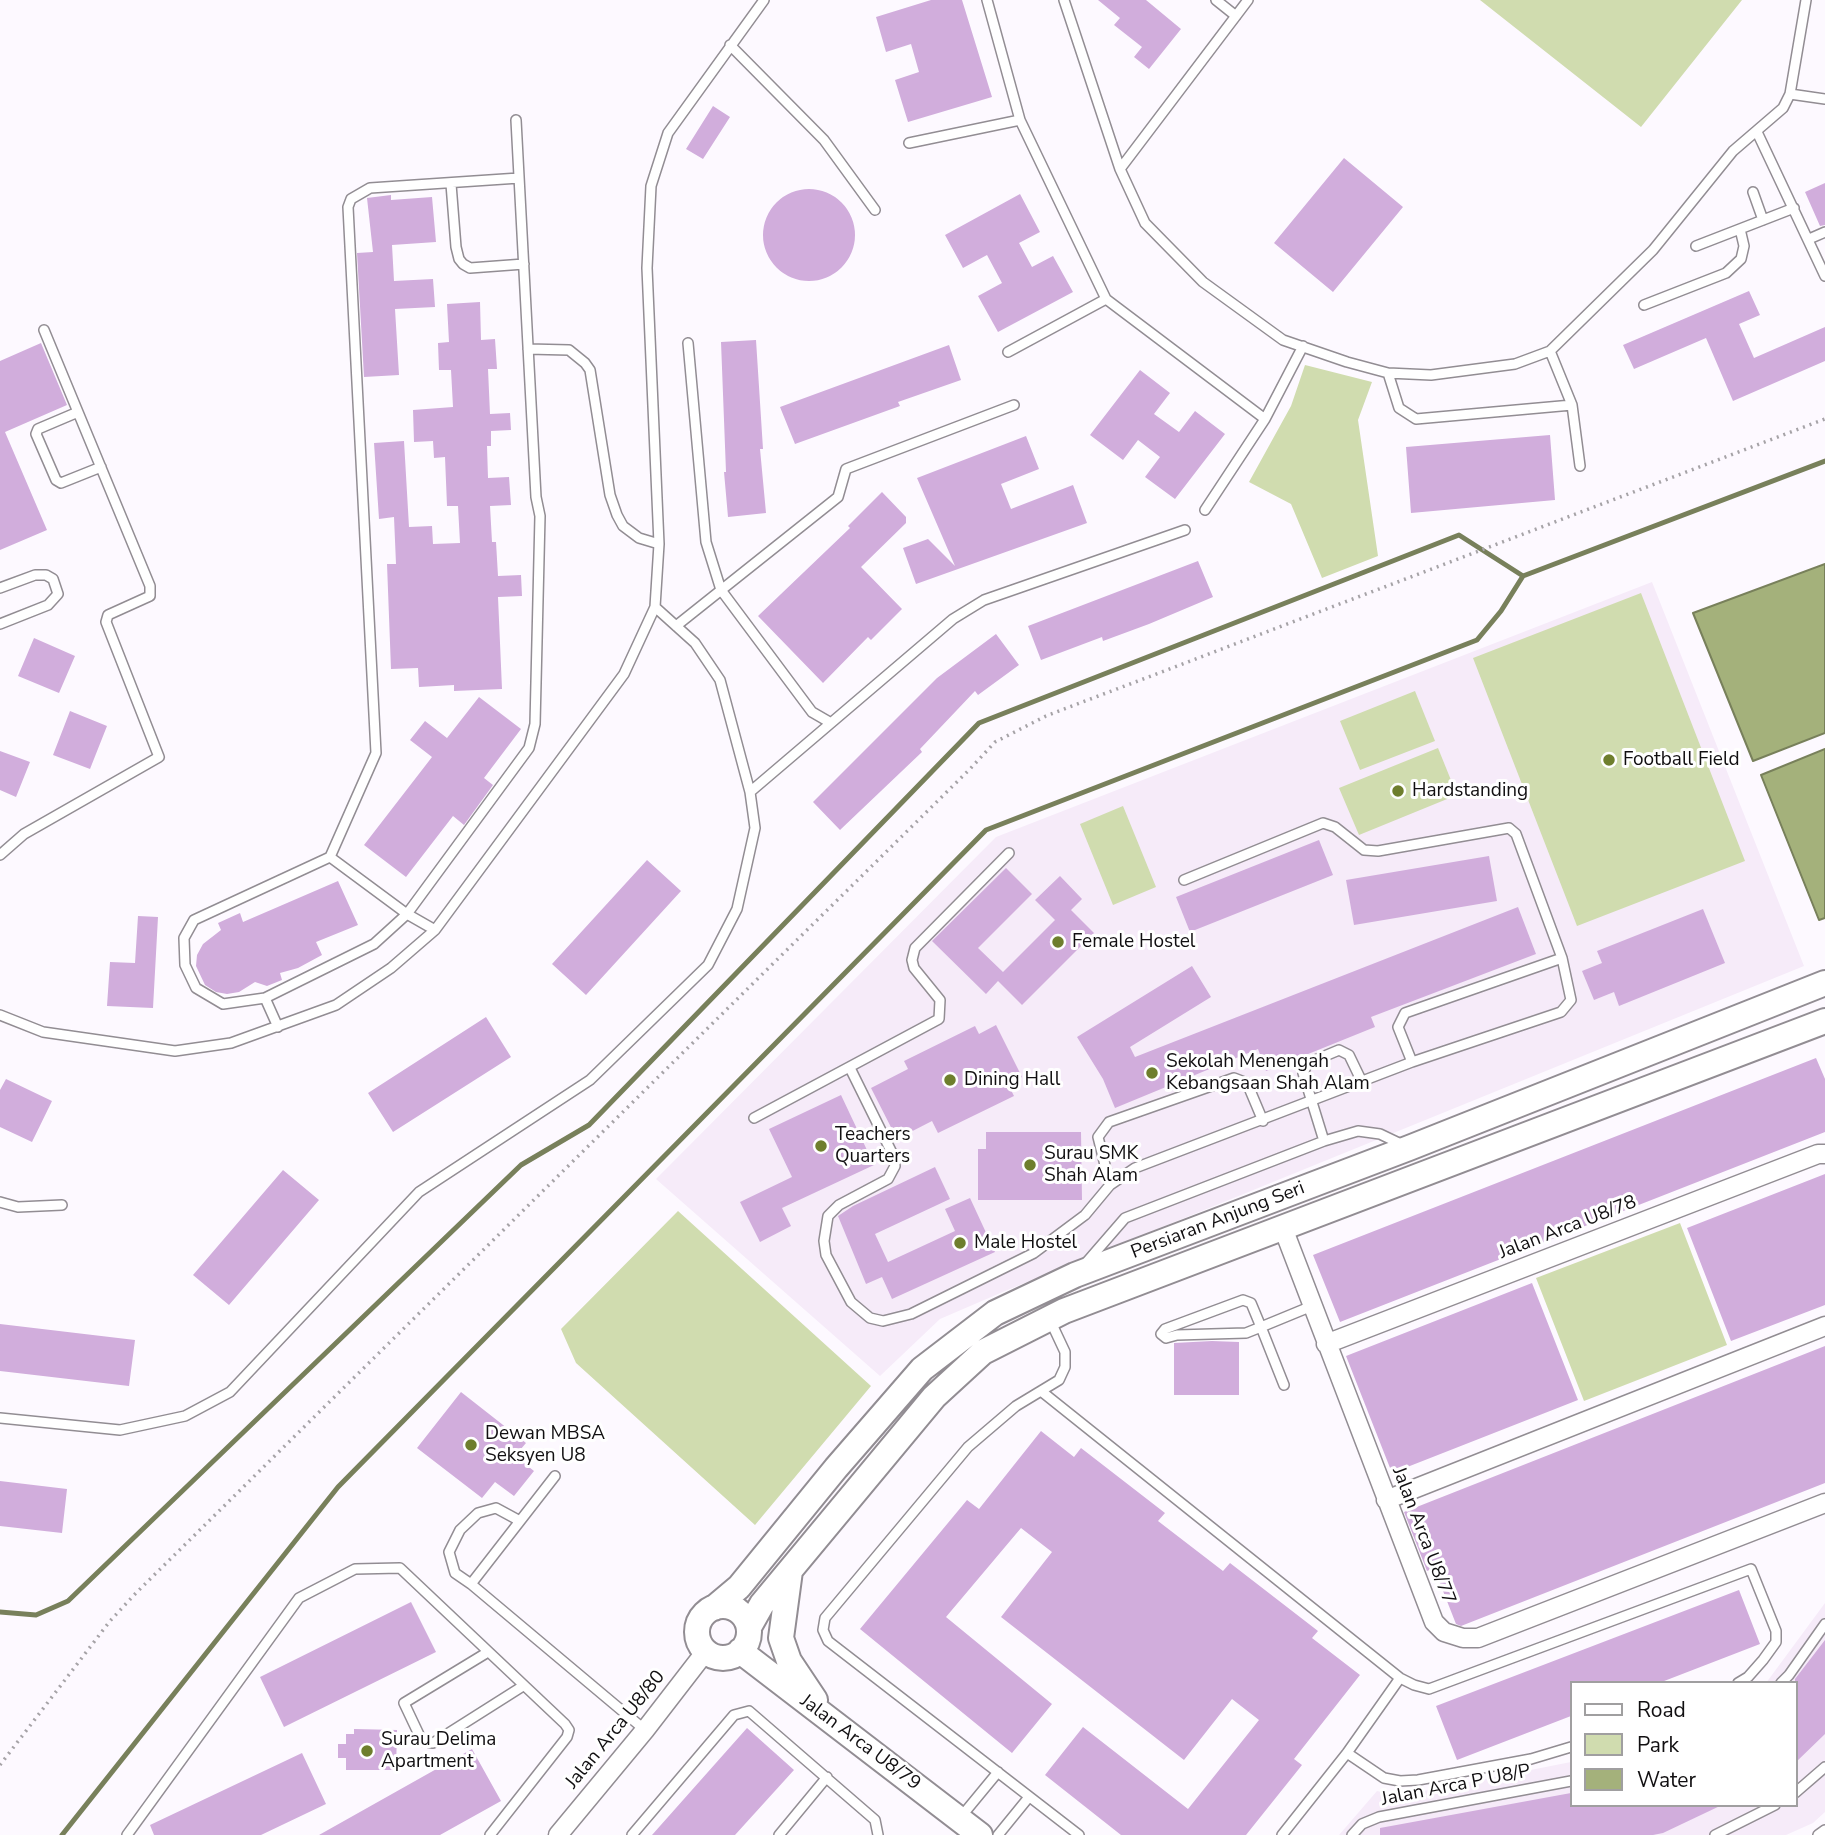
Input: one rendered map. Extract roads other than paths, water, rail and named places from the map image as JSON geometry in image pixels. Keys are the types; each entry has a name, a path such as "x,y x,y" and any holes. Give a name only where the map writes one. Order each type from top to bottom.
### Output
{"street":[{"name":"Persiaran Anjung Seri","path":"714,1608 739,1587 836,1468 922,1369 995,1313 1075,1275 1409,1148 1825,984"},
{"name":"Persiaran Anjung Seri","path":"749,1627 762,1604 934,1397 983,1352 1050,1318 1825,1021"},
{"name":"Jalan Arca U8/78","path":"1326,1344 1818,1154 1825,1154"},
{"name":"Jalan Arca U8/77","path":"1283,1228 1434,1622 1444,1632 1463,1638 1478,1638 1825,1503"},
{"path":"1386,1500 1825,1326"},
{"path":"790,1570 781,1638 789,1661 826,1717"},
{"path":"725,1606 736,1609 749,1627 749,1636 740,1651 723,1658 706,1651 699,1643 697,1633 699,1622 714,1608 725,1606"},
{"name":"Jalan Arca U8/80","path":"558,1835 706,1651"},
{"name":"Jalan Arca U8/79","path":"740,1651 980,1835"}],"lane":[{"path":"0,1015 43,1032 175,1051 231,1043 336,1005 391,968 435,930 624,674 655,607 659,544 647,268 651,186 668,133 764,0"},
{"path":"987,0 1020,120 1106,299 1265,419"},
{"path":"1064,0 1120,169 1145,223 1203,282 1283,340 1388,373 1431,375 1515,364 1550,351 1653,250 1733,151 1783,108 1790,94 1806,0"},
{"path":"1216,0 1236,16"},
{"path":"1120,169 1248,0"},
{"path":"730,45 824,140 875,209"},
{"path":"1790,94 1825,99"},
{"path":"516,120 536,497 540,516 535,724 529,748 407,914 374,944 265,998 223,1004 196,988 185,965 184,939 194,920 330,857 376,753 348,207 351,199 370,188 519,178"},
{"path":"909,143 1020,120"},
{"path":"1757,132 1825,276"},
{"path":"451,184 458,259 470,268 524,264"},
{"path":"1753,192 1763,219"},
{"path":"1696,247 1794,208"},
{"path":"1644,304 1726,273 1741,258 1744,246 1740,229"},
{"path":"1809,239 1825,232"},
{"path":"1008,352 1106,299"},
{"path":"0,855 24,834 159,757 106,622 108,615 150,596 150,586 44,330"},
{"path":"688,343 706,542 721,590 812,712 831,723"},
{"path":"1205,510 1265,419 1303,346"},
{"path":"528,349 569,350 590,370 610,495 617,515 624,526 639,538 659,544"},
{"path":"1550,351 1572,405 1580,466"},
{"path":"1388,373 1399,408 1416,419 1572,405"},
{"path":"676,626 838,497 846,469 1014,405"},
{"path":"78,412 38,429 36,434 56,480 61,483 101,467"},
{"path":"750,792 953,620 984,600 1185,530"},
{"path":"0,588 35,575 46,575 53,579 58,594 48,605 0,624"},
{"path":"0,1418 120,1430 185,1416 230,1392 419,1192 590,1080 708,965 737,909 755,828 750,792 720,680 695,643 655,607"},
{"path":"850,1068 893,1155 895,1166 888,1179 839,1205 828,1216 824,1241 826,1255 851,1302 870,1318 883,1321 911,1314 1034,1253 1085,1215 1110,1185 1135,1168 1412,1062 1561,1012 1571,1000 1562,958 1516,834 1509,828 1378,851 1364,850 1335,827 1323,823 1184,880"},
{"path":"754,1118 939,1019 940,1000 914,968 912,960 915,948 1009,853"},
{"path":"330,857 407,914 435,930"},
{"path":"1412,1062 1398,1027 1405,1013 1562,958"},
{"path":"265,998 278,1027"},
{"path":"1324,1141 1303,1073 1308,1063 1339,1050 1349,1055 1362,1082"},
{"path":"1110,1185 1098,1137 1109,1122 1234,1078 1247,1083 1263,1121"},
{"path":"1075,1275 1125,1218 1324,1141 1358,1131 1380,1134 1409,1148"},
{"path":"0,1202 18,1208 62,1205"},
{"path":"1284,1385 1261,1327 1251,1303 1243,1300 1165,1329 1161,1334 1166,1338 1177,1335 1246,1333 1261,1327 1312,1306"},
{"path":"1050,1318 1065,1352 1065,1367 1059,1380 1016,1406 968,1447 825,1618 823,1630 828,1641 1079,1835"},
{"path":"1041,1391 1400,1678 1414,1685 1429,1689 1751,1569 1776,1631 1776,1642 1748,1677 1741,1681"},
{"path":"471,1584 555,1476"},
{"path":"520,1521 496,1508 478,1513 460,1530 449,1552 455,1573 645,1730"},
{"path":"127,1835 299,1598 355,1569 400,1568 569,1730 567,1737 490,1835"},
{"path":"1782,1681 1825,1624"},
{"path":"488,1652 404,1703 422,1741 433,1743 523,1686"},
{"path":"1283,1835 1400,1678"},
{"path":"632,1835 734,1716 749,1711 874,1820 878,1835"},
{"path":"1347,1752 1384,1778 1400,1781 1531,1759 1570,1747"},
{"path":"1797,1791 1825,1767"},
{"path":"959,1819 998,1772"},
{"path":"779,1835 827,1777"},
{"name":"Jalan Arca P U8/P","path":"1352,1835 1362,1824 1379,1817 1493,1798 1570,1781"},
{"path":"998,1835 1029,1797"},
{"path":"1714,1835 1771,1807"},
{"path":"1818,1835 1825,1830"}],"water":[{"path":"1825,564 1825,733 1753,761 1693,613"},
{"path":"1825,749 1825,918 1819,920 1761,775"}],"waterway":[{"path":"62,1835 338,1487 986,830 1477,640 1501,611 1523,576 1825,461"},
{"path":"0,1612 36,1615 68,1601 521,1165 589,1125 979,723 1459,535 1523,576"}],"place":[{"name":"Football Field","path":"1609,760"},
{"name":"Hardstanding","path":"1398,791"},
{"name":"Female Hostel","path":"1058,942"},
{"name":"Sekolah Menengah Kebangsaan Shah Alam","path":"1152,1073"},
{"name":"Dining Hall","path":"950,1080"},
{"name":"Teachers Quarters","path":"821,1146"},
{"name":"Surau SMK Shah Alam","path":"1030,1165"},
{"name":"Male Hostel","path":"960,1243"},
{"name":"Dewan MBSA Seksyen U8","path":"471,1445"},
{"name":"Surau Delima Apartment","path":"367,1751"}]}
